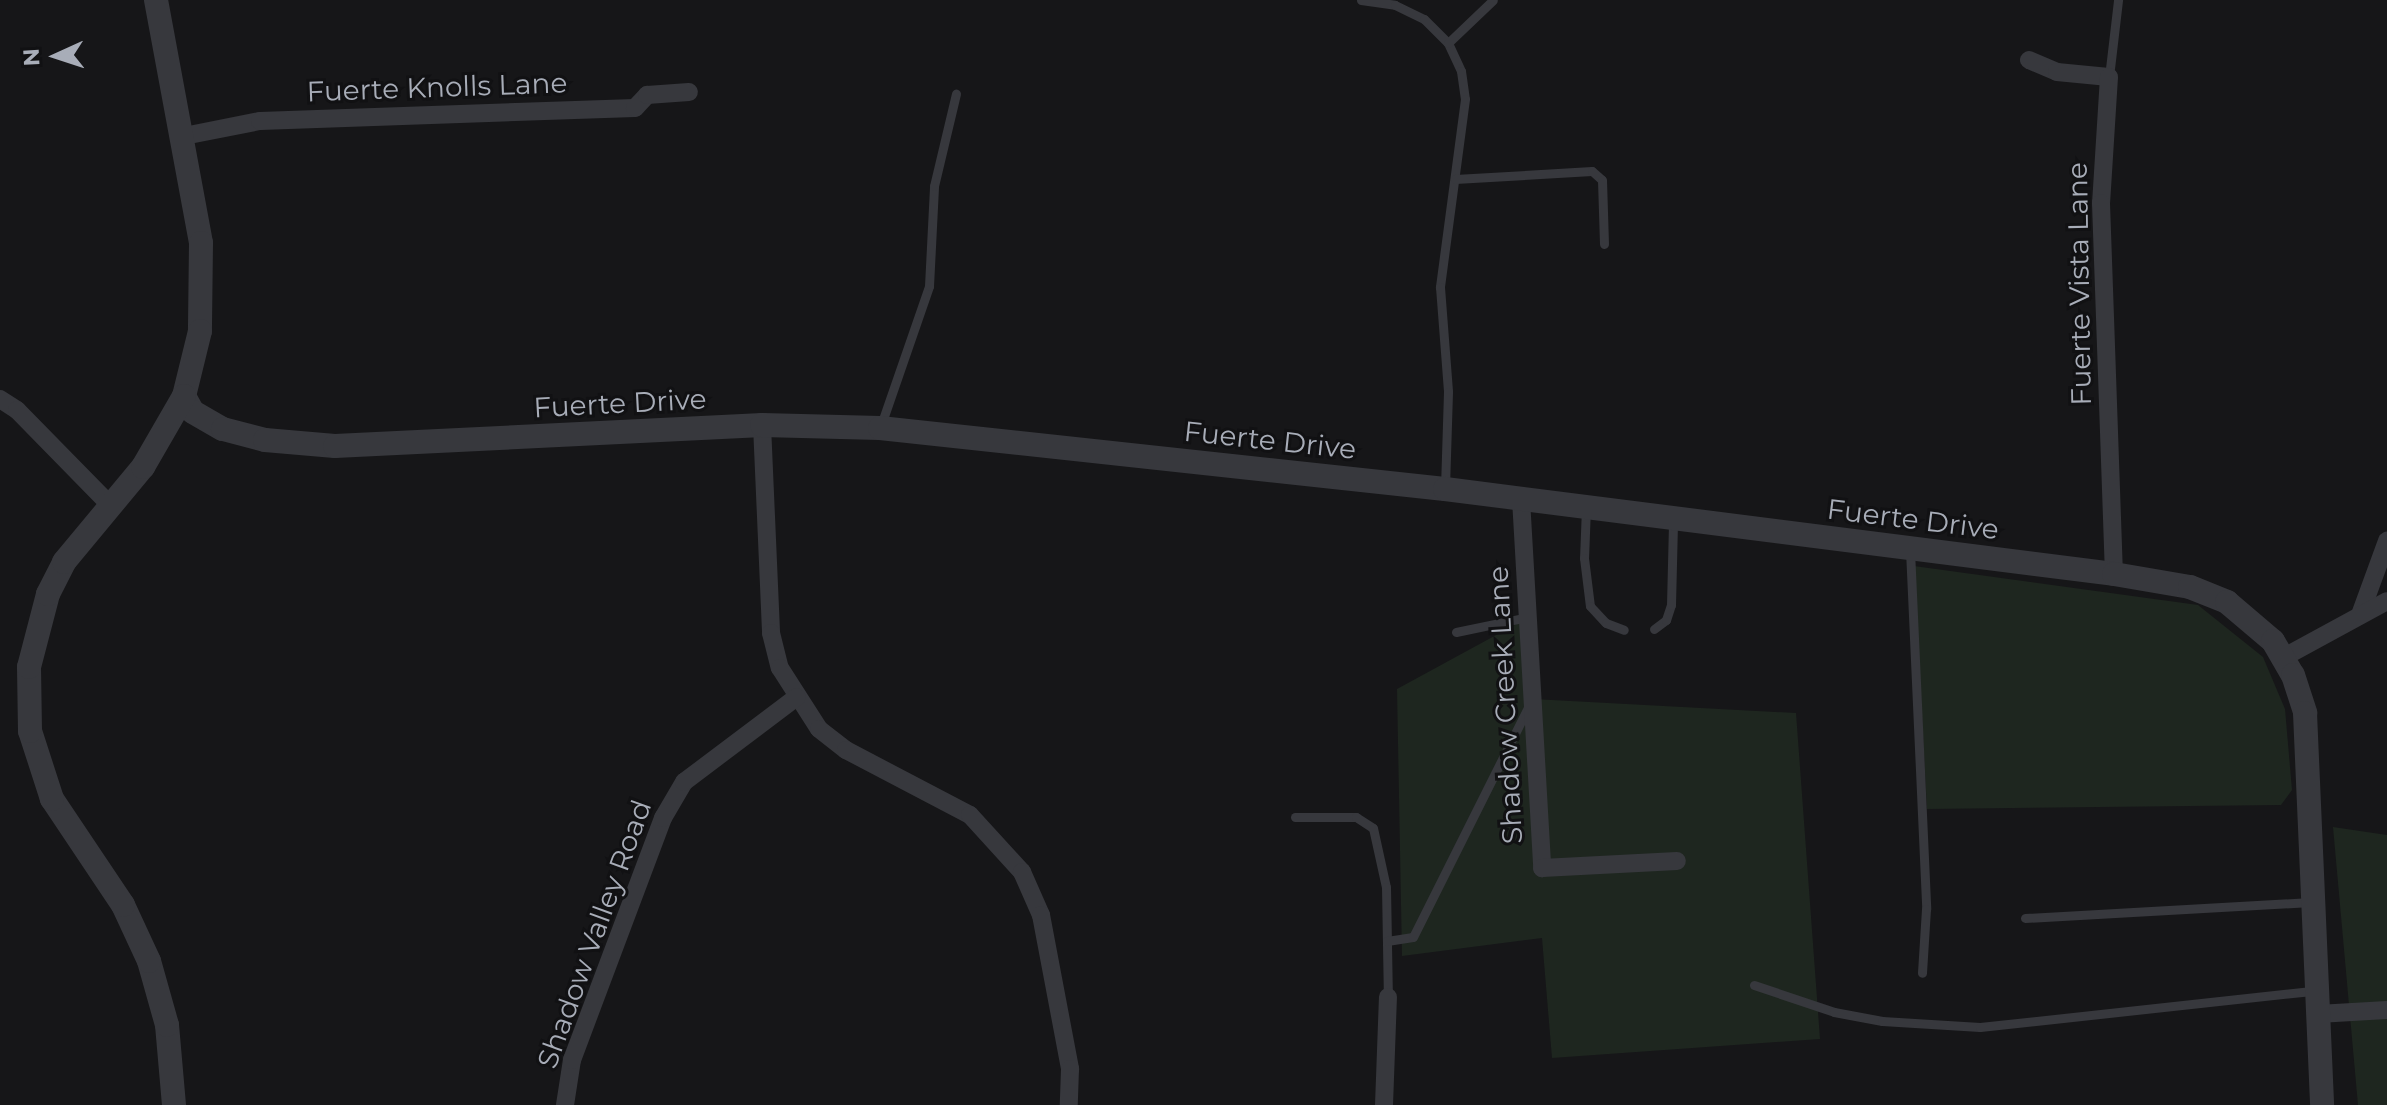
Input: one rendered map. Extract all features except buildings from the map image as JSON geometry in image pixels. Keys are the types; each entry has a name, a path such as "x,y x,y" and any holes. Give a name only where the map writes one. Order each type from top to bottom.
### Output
{"street":[{"path":"156,0 184,136 201,243 203,300 184,396 170,426 112,507 64,562 48,594 29,667 30,731 52,799 123,905 149,961 167,1025 174,1105"},
{"path":"2029,60 2057,72 2109,77"},
{"name":"Fuerte Vista Lane","path":"2109,77 2101,203 2114,574"},
{"name":"Fuerte Knolls Lane","path":"184,136 260,121 635,108 647,95 689,92"},
{"name":"Fuerte Drive","path":"184,396 193,412 223,429 301,445 762,425 880,428 1673,517 2114,574 2209,593 2244,613 2284,657 2305,713 2322,1105"},
{"path":"0,399 17,410 112,507"},
{"path":"762,425 771,633 780,668 819,729 837,743 970,815 1016,863 1041,915 1070,1069 1069,1105"},
{"name":"Shadow Creek Lane","path":"1521,499 1542,868 1677,861"},
{"path":"2361,612 2387,541"},
{"path":"2284,657 2361,612 2385,603"},
{"name":"Shadow Valley Road","path":"565,1105 572,1060 663,818 684,782 797,697"},
{"path":"1384,1105 1388,997"},
{"path":"2318,1002 2387,1010"}],"lane":[{"path":"1361,0 1395,5 1424,19 1448,43 1465,99 1440,287 1448,392 1445,489"},
{"path":"1448,43 1493,0"},
{"path":"2109,77 2118,0"},
{"path":"880,428 929,286 934,186 956,94"},
{"path":"1455,179 1592,171 1602,180 1604,244"},
{"path":"1586,507 1585,582 1590,606 1606,623 1624,630"},
{"path":"1654,629 1666,620 1671,605 1673,517"},
{"path":"1910,550 1926,909 1922,973"},
{"path":"1456,632 1528,617"},
{"path":"1387,941 1413,937 1533,699"},
{"path":"1295,817 1356,817 1373,828 1386,887 1388,997"},
{"path":"2025,918 2314,902"},
{"path":"1754,985 1834,1012 1882,1021 1980,1027 2318,1002"}],"shaded area":[{"path":"1914,566 2198,605 2263,657 2285,709 2292,790 2281,805 1927,809"},
{"path":"1529,617 1533,699 1796,713 1820,1039 1552,1058 1542,938 1402,956 1397,689"},
{"path":"2333,827 2387,835 2387,1105 2358,1105"}]}
